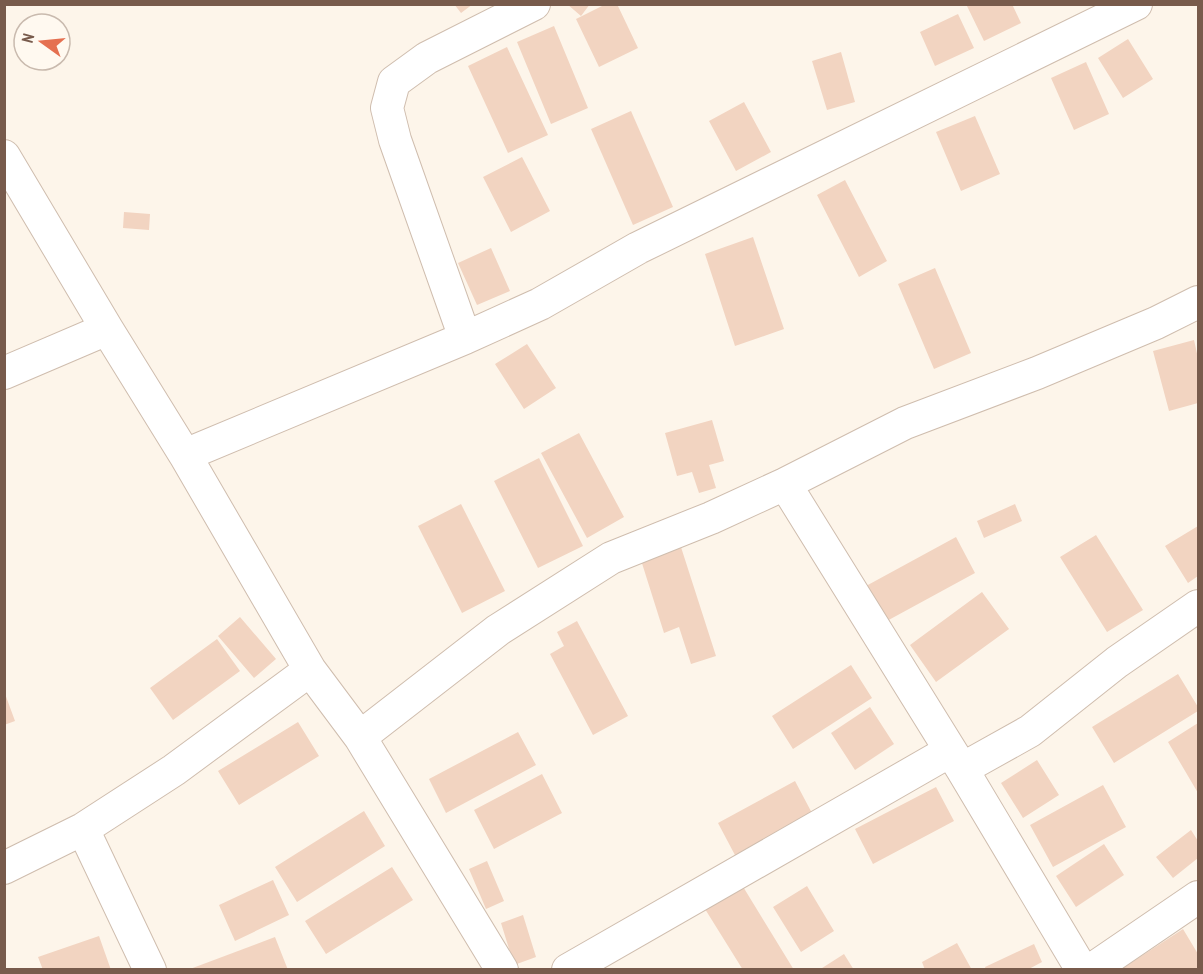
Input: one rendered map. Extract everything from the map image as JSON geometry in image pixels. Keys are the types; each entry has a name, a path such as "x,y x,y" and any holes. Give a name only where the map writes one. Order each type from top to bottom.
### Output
{"street":[{"path":"465,338 395,140 387,108 394,82 427,58 534,4"},
{"path":"185,455 465,338 540,304 638,248 1136,4"},
{"path":"4,156 185,455 310,670 360,737 502,969"},
{"path":"360,737 498,630 611,558 711,518 785,484 905,423 1037,373 1156,323 1198,302"},
{"path":"4,373 107,329"},
{"path":"785,484 1082,969"},
{"path":"568,969 956,760 1030,731 1117,663 1198,606"},
{"path":"4,868 83,830 174,770 310,670"},
{"path":"83,830 150,969"},
{"path":"1091,969 1198,897"}],"building":[{"path":"454,4 473,4 461,13"},
{"path":"567,4 590,4 581,16"},
{"path":"606,4 617,4 638,48 599,67 576,19"},
{"path":"966,4 1012,4 1021,23 984,41"},
{"path":"958,14 974,48 935,66 920,32"},
{"path":"554,26 588,108 551,124 517,42"},
{"path":"1128,39 1153,79 1123,98 1098,58"},
{"path":"507,47 548,135 508,153 468,66"},
{"path":"841,52 855,102 827,110 812,61"},
{"path":"1086,62 1109,114 1074,130 1051,78"},
{"path":"744,102 771,152 736,171 709,121"},
{"path":"631,111 673,207 633,225 591,129"},
{"path":"975,116 1000,174 961,191 936,132"},
{"path":"522,157 550,211 511,232 483,177"},
{"path":"845,180 887,261 859,277 817,195"},
{"path":"124,212 150,214 149,230 123,228"},
{"path":"753,237 784,329 735,346 705,254"},
{"path":"491,248 510,291 477,305 458,263"},
{"path":"935,268 971,353 934,369 898,284"},
{"path":"1194,340 1198,358 1198,403 1169,411 1153,351"},
{"path":"527,344 556,388 524,409 495,364"},
{"path":"712,420 724,461 709,465 716,488 699,493 692,472 677,476 665,433"},
{"path":"579,433 624,517 587,538 541,453"},
{"path":"539,458 583,546 538,568 494,481"},
{"path":"461,504 505,591 462,613 418,526"},
{"path":"1015,504 1022,521 984,538 977,521"},
{"path":"1198,526 1198,576 1188,583 1165,546"},
{"path":"1096,535 1143,610 1107,632 1060,557"},
{"path":"956,537 975,573 885,622 866,586"},
{"path":"680,544 716,656 691,664 679,627 664,633 640,557"},
{"path":"982,592 1009,629 936,682 910,645"},
{"path":"240,617 276,659 254,678 218,636"},
{"path":"577,621 628,716 593,735 550,654 564,646 557,632"},
{"path":"217,639 240,671 173,720 150,688"},
{"path":"851,665 872,698 793,749 772,716"},
{"path":"1178,674 1198,707 1198,711 1114,763 1092,727"},
{"path":"4,691 15,721 4,725"},
{"path":"870,707 894,744 855,770 831,733"},
{"path":"298,722 319,756 239,805 218,771"},
{"path":"1198,723 1198,793 1168,742"},
{"path":"518,732 536,765 446,813 429,779"},
{"path":"1037,760 1059,795 1023,818 1001,783"},
{"path":"542,774 562,813 494,849 474,810"},
{"path":"795,781 813,815 736,857 718,823"},
{"path":"1103,785 1126,827 1053,867 1030,825"},
{"path":"936,787 954,821 873,864 855,829"},
{"path":"364,811 385,846 297,902 275,867"},
{"path":"1191,830 1198,841 1198,858 1173,878 1156,857"},
{"path":"1104,844 1124,875 1076,907 1056,876"},
{"path":"487,861 504,901 486,909 469,869"},
{"path":"392,867 413,900 326,954 305,921"},
{"path":"273,880 289,915 235,941 219,905"},
{"path":"742,885 794,970 743,970 705,909"},
{"path":"807,886 834,931 801,952 773,907"},
{"path":"523,915 536,957 514,965 501,923"},
{"path":"1183,929 1198,954 1198,970 1120,970"},
{"path":"99,936 111,970 43,970 38,957"},
{"path":"275,937 288,970 190,970 190,969"},
{"path":"957,943 972,970 925,970 922,962"},
{"path":"1034,944 1042,962 1027,970 986,970 985,967"},
{"path":"844,954 854,970 819,970"}]}
